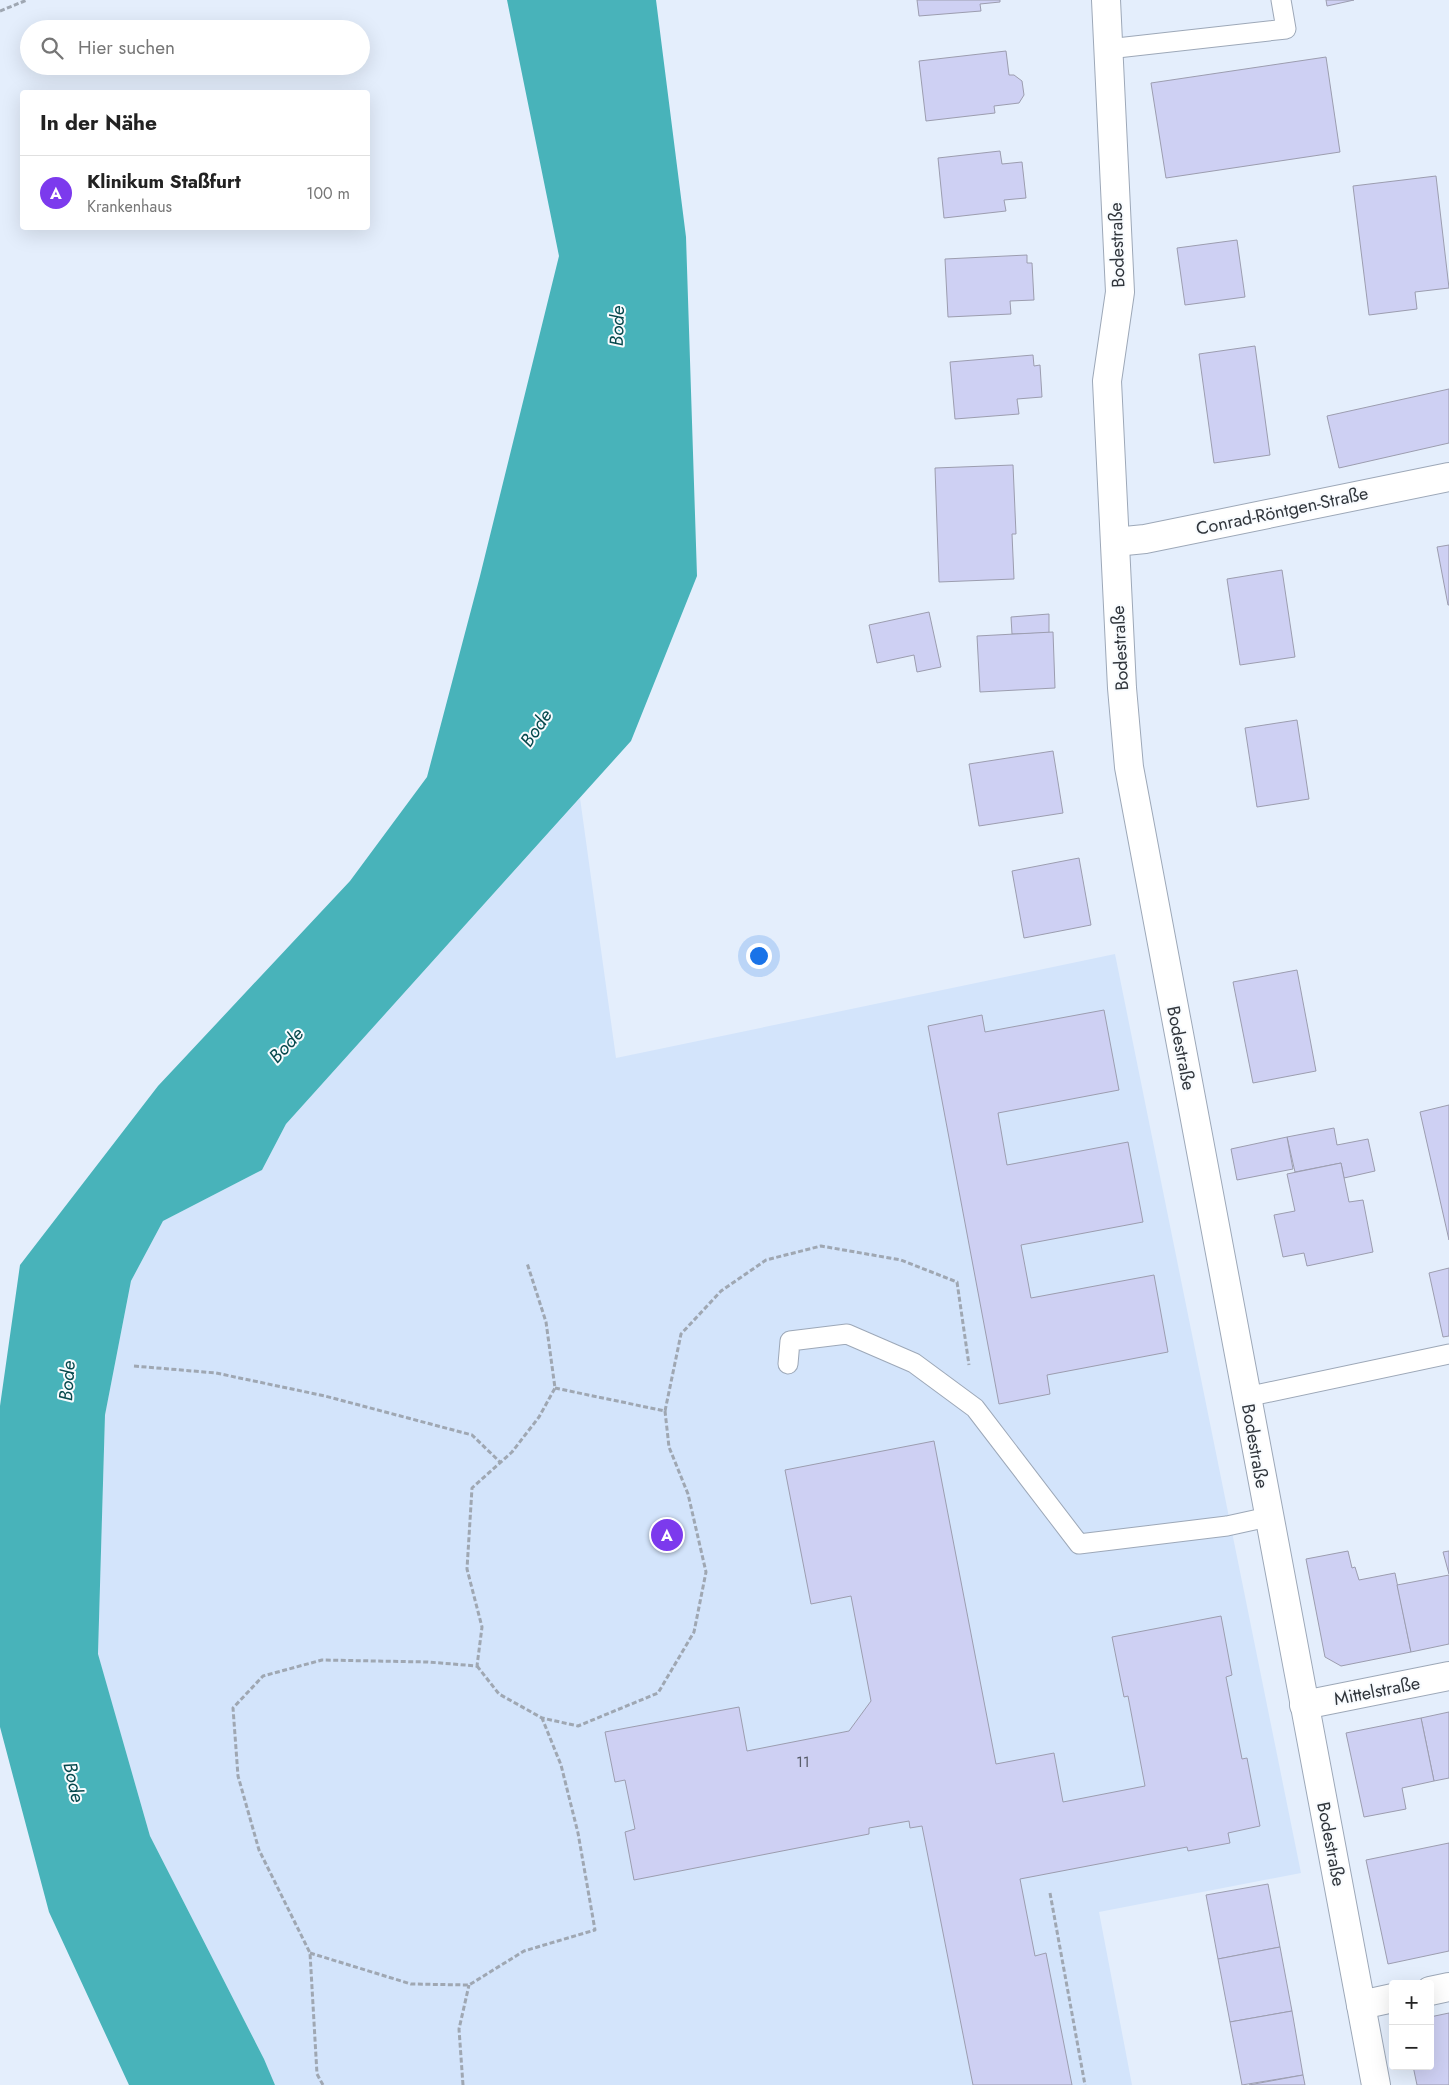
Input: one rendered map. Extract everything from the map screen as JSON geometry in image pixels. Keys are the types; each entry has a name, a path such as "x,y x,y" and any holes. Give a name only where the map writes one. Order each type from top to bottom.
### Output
{"street":[{"name":"Bodestraße","path":"1106,0 1120,292 1107,381 1122,688 1129,766 1268,1517 1376,2085"},
{"name":"Conrad-Röntgen-Straße","path":"1115,542 1145,539 1449,477"},
{"name":"Mittelstraße","path":"1304,1705 1449,1676"},
{"path":"1434,1990 1449,1987"},
{"path":"1361,2005 1389,1999"}],"lane":[{"path":"1108,49 1286,29 1281,0"},
{"path":"788,1364 790,1341 847,1334 914,1363 974,1408 1079,1544 1227,1526 1268,1517"},
{"path":"1246,1397 1449,1354"}],"path":[{"path":"0,10 28,0"},
{"path":"527,1263 546,1322 555,1388 539,1417 512,1452 472,1488 467,1569 482,1627 477,1666 499,1694 542,1718 578,1726 658,1693 694,1632 706,1572 688,1494 669,1447 665,1411"},
{"path":"134,1366 216,1374 325,1396 472,1435 500,1462"},
{"path":"323,2085 317,2074 310,1953 259,1850 238,1776 233,1708 263,1676 322,1660 428,1662 477,1666"},
{"path":"310,1953 411,1984 469,1985 524,1952 595,1930 578,1833 561,1765 542,1718"},
{"path":"1050,1893 1085,2085"},
{"path":"463,2085 459,2029 469,1985"}],"shaded area":[{"path":"580,798 616,1058 1115,954 1301,1873 1099,1912 1132,2085 275,2085 264,2059 150,1836 98,1655 105,1415 131,1281 163,1221 262,1170 286,1124"}],"water":[{"name":"Bode","path":"507,0 656,0 686,237 697,576 631,741 286,1124 262,1170 163,1221 131,1281 105,1415 98,1654 150,1836 264,2059 275,2085 129,2085 49,1912 0,1727 0,1406 20,1265 158,1086 350,881 427,777 480,576 559,256"}],"building":[{"path":"917,0 1000,0 1000,2 980,4 981,11 919,16"},
{"path":"1326,0 1354,0 1327,6"},
{"path":"1006,51 1009,75 1014,75 1022,81 1024,95 1019,103 994,106 995,113 926,121 919,61"},
{"path":"1326,57 1340,152 1166,178 1151,83"},
{"path":"1000,151 1002,164 1022,162 1026,198 1004,200 1006,211 944,218 938,158"},
{"path":"1436,176 1449,288 1415,292 1417,309 1369,315 1353,186"},
{"path":"1237,240 1245,297 1185,305 1177,248"},
{"path":"1027,255 1027,263 1032,263 1034,300 1010,301 1011,314 948,317 945,259"},
{"path":"1255,346 1270,455 1214,463 1199,354"},
{"path":"1033,355 1034,366 1040,365 1042,397 1017,399 1019,414 955,419 950,362"},
{"path":"1449,389 1449,443 1339,468 1327,416"},
{"path":"1013,465 1016,534 1012,534 1014,579 939,582 935,468"},
{"path":"1449,545 1449,605 1448,605 1437,547"},
{"path":"1282,570 1295,657 1240,665 1227,579"},
{"path":"929,612 941,667 917,672 914,655 877,663 869,625"},
{"path":"1049,614 1049,633 1012,634 1011,617"},
{"path":"1053,632 1055,688 980,692 977,636"},
{"path":"1297,720 1309,799 1257,807 1245,728"},
{"path":"1053,751 1063,813 979,826 969,764"},
{"path":"1079,858 1091,925 1024,938 1012,871"},
{"path":"1297,970 1316,1071 1253,1083 1233,982"},
{"path":"1104,1010 1119,1090 998,1113 1007,1165 1128,1142 1143,1222 1021,1245 1031,1298 1154,1275 1168,1352 1047,1375 1050,1394 999,1404 928,1026 982,1015 985,1032"},
{"path":"1449,1105 1449,1240 1420,1112"},
{"path":"1334,1128 1337,1145 1368,1139 1375,1171 1344,1178 1341,1163 1295,1172 1287,1137"},
{"path":"1287,1137 1293,1169 1237,1180 1231,1149"},
{"path":"1341,1163 1349,1202 1363,1200 1373,1252 1307,1266 1304,1253 1283,1257 1274,1215 1295,1211 1287,1174"},
{"path":"1449,1268 1449,1336 1443,1337 1429,1273"},
{"path":"934,1441 996,1764 1054,1753 1063,1802 1145,1786 1128,1696 1124,1697 1112,1637 1221,1616 1232,1675 1226,1677 1242,1759 1247,1758 1260,1826 1228,1833 1230,1843 1188,1851 1187,1847 1020,1879 1035,1956 1046,1953 1072,2085 973,2085 922,1826 910,1828 909,1821 869,1828 869,1834 634,1880 625,1832 635,1829 625,1780 615,1782 605,1732 739,1707 747,1751 849,1731 871,1701 851,1596 811,1604 785,1470"},
{"path":"1348,1551 1352,1568 1355,1567 1359,1580 1395,1573 1411,1652 1341,1666 1325,1657 1306,1559"},
{"path":"1449,1551 1449,1574 1443,1552"},
{"path":"1449,1575 1449,1644 1411,1652 1397,1585"},
{"path":"1449,1712 1449,1778 1434,1781 1421,1718"},
{"path":"1421,1718 1434,1781 1402,1788 1406,1809 1364,1817 1346,1733"},
{"path":"1449,1843 1449,1951 1388,1964 1366,1860"},
{"path":"1268,1884 1280,1947 1218,1959 1206,1895"},
{"path":"1280,1947 1292,2011 1230,2022 1218,1959"},
{"path":"1292,2011 1303,2075 1242,2085 1230,2022"},
{"path":"1449,2013 1449,2085 1417,2085 1414,2070 1434,2070 1434,2016"},
{"path":"1303,2075 1305,2085 1249,2085"}],"place":[{"name":"Klinikum Staßfurt","path":"667,1535"}]}
